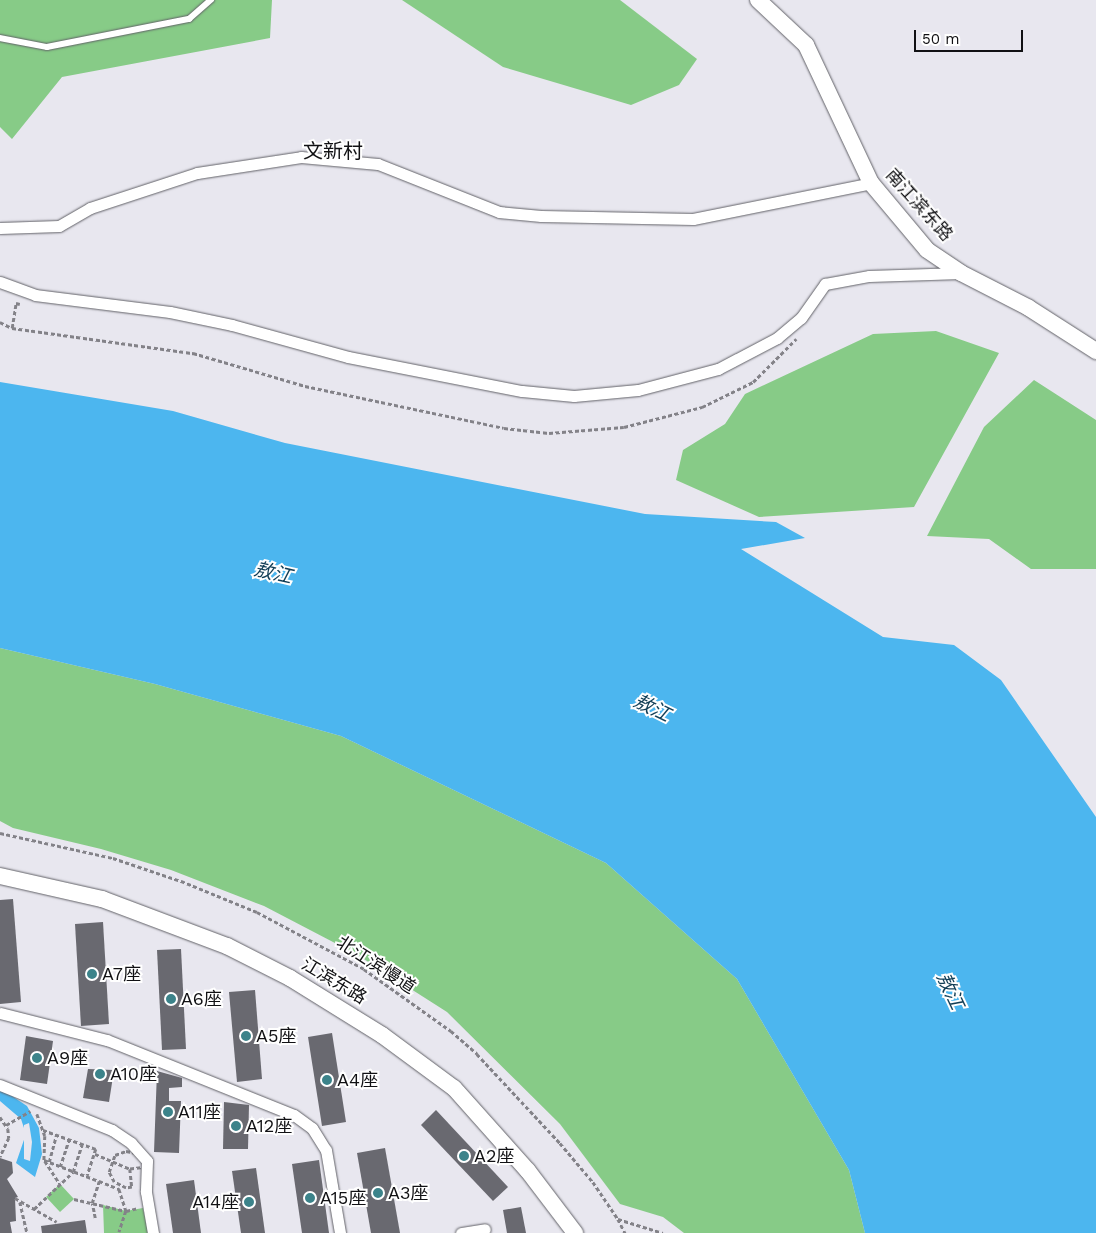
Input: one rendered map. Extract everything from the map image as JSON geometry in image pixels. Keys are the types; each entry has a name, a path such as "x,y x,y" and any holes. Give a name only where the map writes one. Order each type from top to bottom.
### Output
{"main road":[{"name":"南江滨东路","path":"758,0 806,45 871,183 927,250 961,273 1029,308 1096,351"},
{"name":"江滨东路","path":"0,876 102,899 227,946 290,978 382,1034 454,1088 528,1171 575,1233"}],"street":[{"path":"0,228 59,226 90,208 196,173 300,157 378,164 499,212 541,216 693,219 871,183"},
{"path":"0,282 35,295 170,312 232,324 348,357 522,391 574,396 638,390 718,369 777,338 801,318 825,284 869,276 961,273"},
{"path":"0,1013 107,1040 294,1115 312,1128 326,1150 340,1233"},
{"path":"0,1085 112,1130 131,1143 147,1161 149,1210 153,1233"},
{"path":"461,1233 485,1229"}],"lane":[{"path":"0,38 47,47 189,19 211,0"}],"path":[{"path":"12,328 16,303 33,306 35,295"},
{"name":"北江滨慢道","path":"0,833 113,858 181,881 258,912 364,970 451,1031 477,1054 560,1143 593,1182 618,1219 625,1233"},
{"path":"6,1125 32,1110 43,1130 44,1160 60,1184"},
{"path":"0,1117 6,1125 9,1138 0,1157"},
{"path":"43,1130 96,1149 87,1176"},
{"path":"49,1162 56,1135"},
{"path":"60,1166 69,1140"},
{"path":"34,1209 73,1172 82,1144"},
{"path":"95,1154 112,1160 130,1170 147,1167 142,1157 132,1151 120,1152 112,1160 111,1177 120,1186 132,1187 130,1170"},
{"path":"44,1160 119,1189 126,1211 119,1233"},
{"path":"95,1218 92,1203 99,1181"},
{"path":"15,1198 57,1222"},
{"path":"74,1199 126,1211 139,1207 149,1210"},
{"path":"20,1200 27,1233"},
{"path":"618,1219 663,1233"}],"green space":[{"path":"0,0 272,0 270,38 62,77 12,139 0,127"},
{"path":"402,0 620,0 697,59 679,85 631,105 503,67"},
{"path":"936,331 999,353 914,507 759,517 676,480 683,450 725,424 745,394 873,334"},
{"path":"1034,380 1096,420 1096,569 1031,569 989,539 927,536 984,427"},
{"path":"0,648 155,684 341,736 606,863 737,979 849,1170 865,1233 684,1233 663,1217 620,1204 560,1124 447,1012 356,954 264,906 171,870 101,849 13,828 0,821"},
{"path":"60,1184 74,1199 60,1212 46,1197"},
{"path":"103,1205 126,1211 143,1208 148,1233 104,1233"}],"water":[{"name":"敖江","path":"0,382 173,411 285,443 645,514 776,522 805,538 741,549 883,637 954,645 1001,680 1096,817 1096,1233 865,1233 849,1170 737,979 606,863 341,736 155,684 0,648"},
{"path":"0,1088 27,1106 39,1128 42,1154 35,1177 16,1163 26,1134 21,1119 0,1101"}],"pier":[{"path":"29,1123 32,1142 30,1161 24,1159 24,1125"}],"building":[{"path":"13,899 21,1002 0,1004 0,900"},
{"name":"A7座","path":"103,922 109,1024 81,1026 75,924"},
{"name":"A6座","path":"181,949 186,1049 162,1050 157,950"},
{"name":"A5座","path":"255,990 262,1079 237,1082 229,992"},
{"name":"A4座","path":"332,1033 346,1122 322,1126 308,1037"},
{"name":"A9座","path":"26,1036 53,1041 47,1084 20,1080"},
{"path":"88,1069 114,1070 109,1102 83,1098"},
{"name":"A11座","path":"157,1071 182,1078 182,1087 169,1088 169,1101 181,1101 179,1153 154,1152"},
{"name":"A12座","path":"224,1102 249,1105 248,1149 223,1149"},
{"name":"A2座","path":"436,1110 508,1187 493,1201 421,1125"},
{"name":"A3座","path":"385,1148 400,1233 371,1233 357,1153"},
{"path":"0,1158 12,1162 13,1173 7,1179 18,1197 15,1198 16,1221 10,1222 12,1233 0,1233"},
{"name":"A15座","path":"319,1160 329,1233 302,1233 292,1164"},
{"name":"A14座","path":"256,1168 265,1233 241,1233 232,1171"},
{"path":"194,1180 201,1233 173,1233 166,1184"},
{"path":"521,1207 526,1233 507,1233 503,1210"},
{"path":"85,1220 87,1233 42,1233 41,1226"}],"place":[{"name":"A7座","path":"92,974"},
{"name":"A6座","path":"171,999"},
{"name":"A5座","path":"246,1036"},
{"name":"A9座","path":"37,1058"},
{"name":"A10座","path":"100,1074"},
{"name":"A4座","path":"327,1080"},
{"name":"A11座","path":"168,1112"},
{"name":"A12座","path":"236,1126"},
{"name":"A2座","path":"464,1156"},
{"name":"A3座","path":"378,1193"},
{"name":"A15座","path":"310,1198"},
{"name":"A14座","path":"249,1202"}],"district":[{"name":"文新村","path":"333,151"}]}
